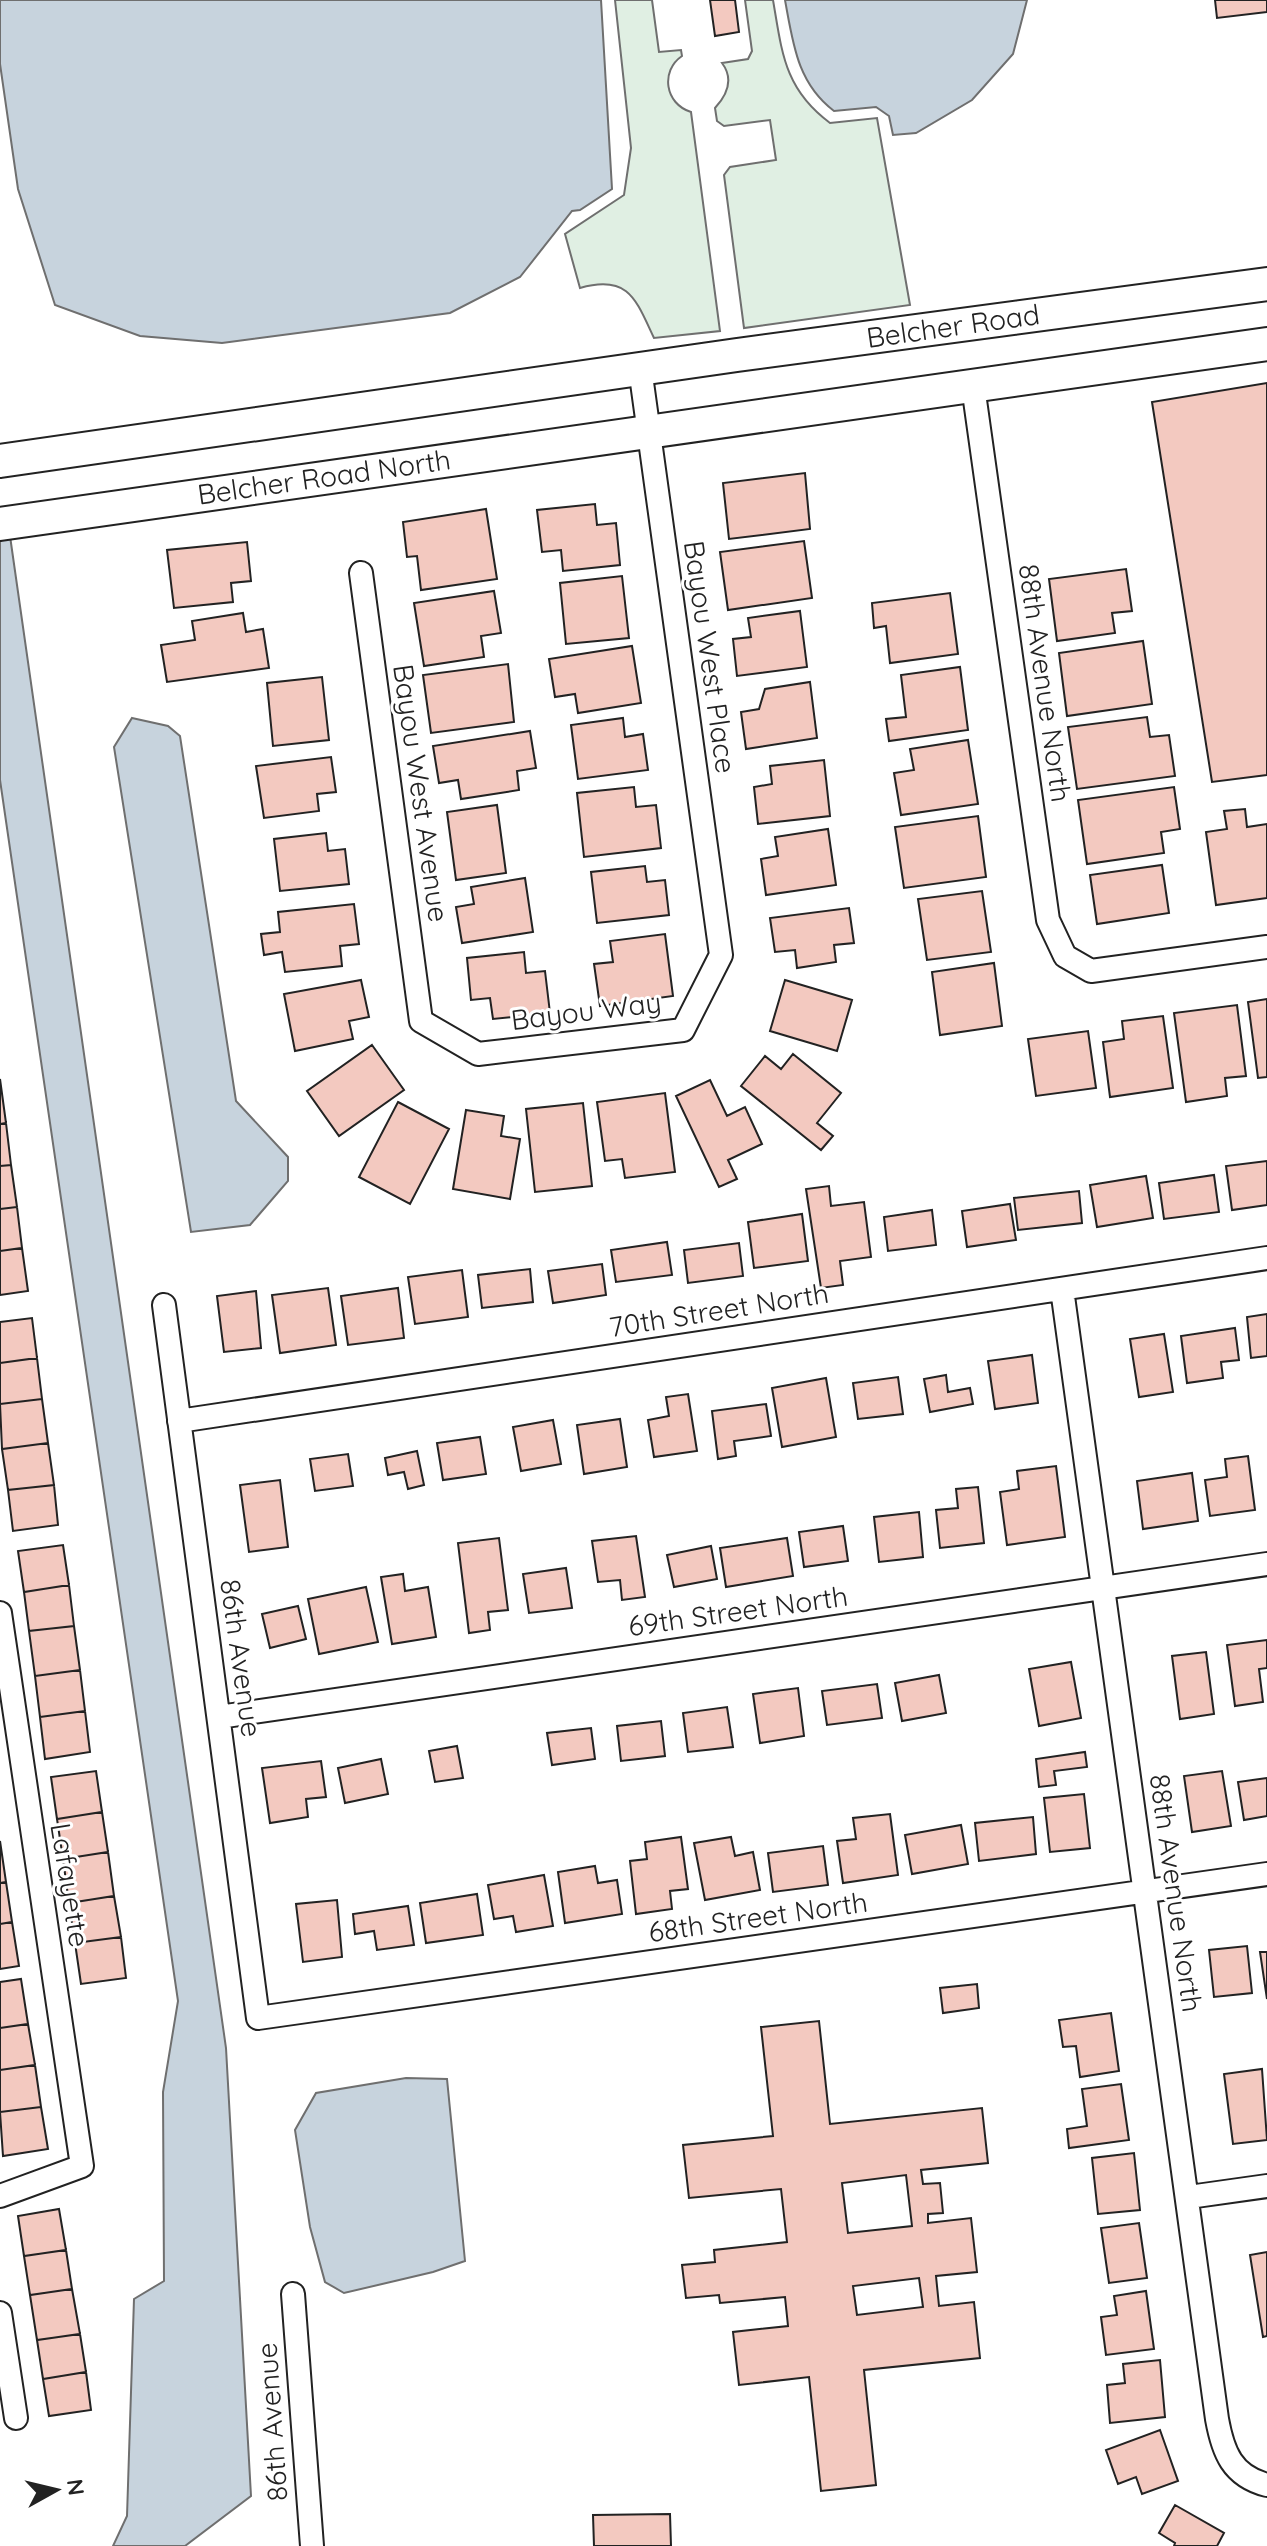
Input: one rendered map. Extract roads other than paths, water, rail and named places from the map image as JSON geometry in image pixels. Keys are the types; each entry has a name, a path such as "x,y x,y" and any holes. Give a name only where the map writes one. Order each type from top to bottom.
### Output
{"main road":[{"name":"Belcher Road","path":"640,368 1267,284"},
{"path":"649,432 1267,344"},
{"path":"9,460 640,368"},
{"name":"Belcher Road North","path":"12,522 649,432"}],"street":[{"name":"Bayou West Place","path":"640,368 721,955"},
{"name":"88th Avenue North","path":"973,386 1048,920 1065,956 1091,971 1267,947"},
{"name":"Bayou West Avenue","path":"361,573 421,1021"},
{"name":"Bayou Way","path":"421,1021 478,1054 683,1030 721,955"},
{"name":"70th Street North","path":"179,1421 1267,1258"},
{"name":"88th Avenue North","path":"1062,1289 1223,2449 1236,2470 1265,2485"},
{"name":"86th Avenue","path":"164,1305 258,2018"},
{"name":"69th Street North","path":"219,1717 1267,1564"},
{"name":"Lafayette","path":"0,1613 11,1768 82,2166 0,2196"},
{"name":"68th Street North","path":"258,2018 1267,1874"},
{"path":"1189,2197 1267,2186"},
{"name":"86th Avenue","path":"293,2294 312,2546"},
{"path":"0,2313 16,2418"}]}
